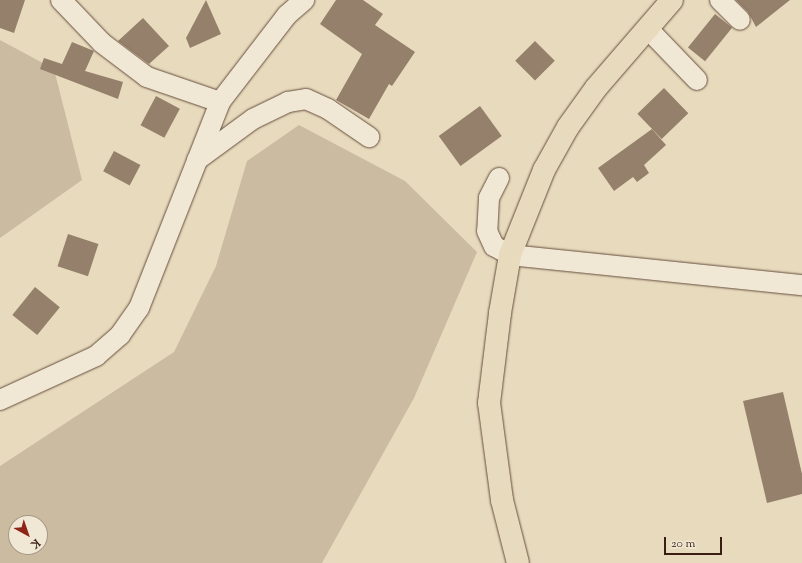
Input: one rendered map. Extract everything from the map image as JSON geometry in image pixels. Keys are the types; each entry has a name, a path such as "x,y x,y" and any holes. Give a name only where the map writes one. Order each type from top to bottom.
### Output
{"main road":[{"path":"518,563 502,500 489,404 500,313 510,255 544,170 568,126 596,88 646,28 672,0"}],"street":[{"path":"61,0 102,43 147,77 220,102"},
{"path":"0,400 96,356 120,335 139,308 220,102 287,14 304,0"},
{"path":"720,0 740,20"},
{"path":"646,28 697,80"},
{"path":"197,160 253,119 288,102 306,99 328,109 369,137"},
{"path":"499,178 489,198 487,231 494,246 510,255 802,285"}],"shaded area":[{"path":"0,40 54,69 82,180 0,238"},
{"path":"299,125 405,181 477,252 414,398 322,563 0,563 0,466 174,352 216,266 247,161"}],"building":[{"path":"0,0 25,0 14,33 0,28"},
{"path":"206,0 221,34 190,48 186,38"},
{"path":"336,0 363,0 383,14 375,25 415,52 392,86 389,84 369,119 336,100 362,54 320,24"},
{"path":"736,0 790,0 756,27 748,12"},
{"path":"715,14 732,28 705,61 688,47"},
{"path":"143,18 169,46 149,64 118,41"},
{"path":"535,41 555,61 535,81 515,61"},
{"path":"72,42 94,51 85,71 123,82 118,99 40,69 44,58 62,64"},
{"path":"664,88 688,113 662,139 637,114"},
{"path":"156,96 180,109 164,138 141,125"},
{"path":"480,106 502,136 460,166 439,136"},
{"path":"652,129 666,145 644,165 649,173 637,182 633,177 614,191 598,168"},
{"path":"114,151 140,165 130,185 103,171"},
{"path":"68,234 98,244 88,276 57,266"},
{"path":"35,287 60,307 37,335 12,315"},
{"path":"783,392 802,474 802,494 767,503 743,401"}]}
